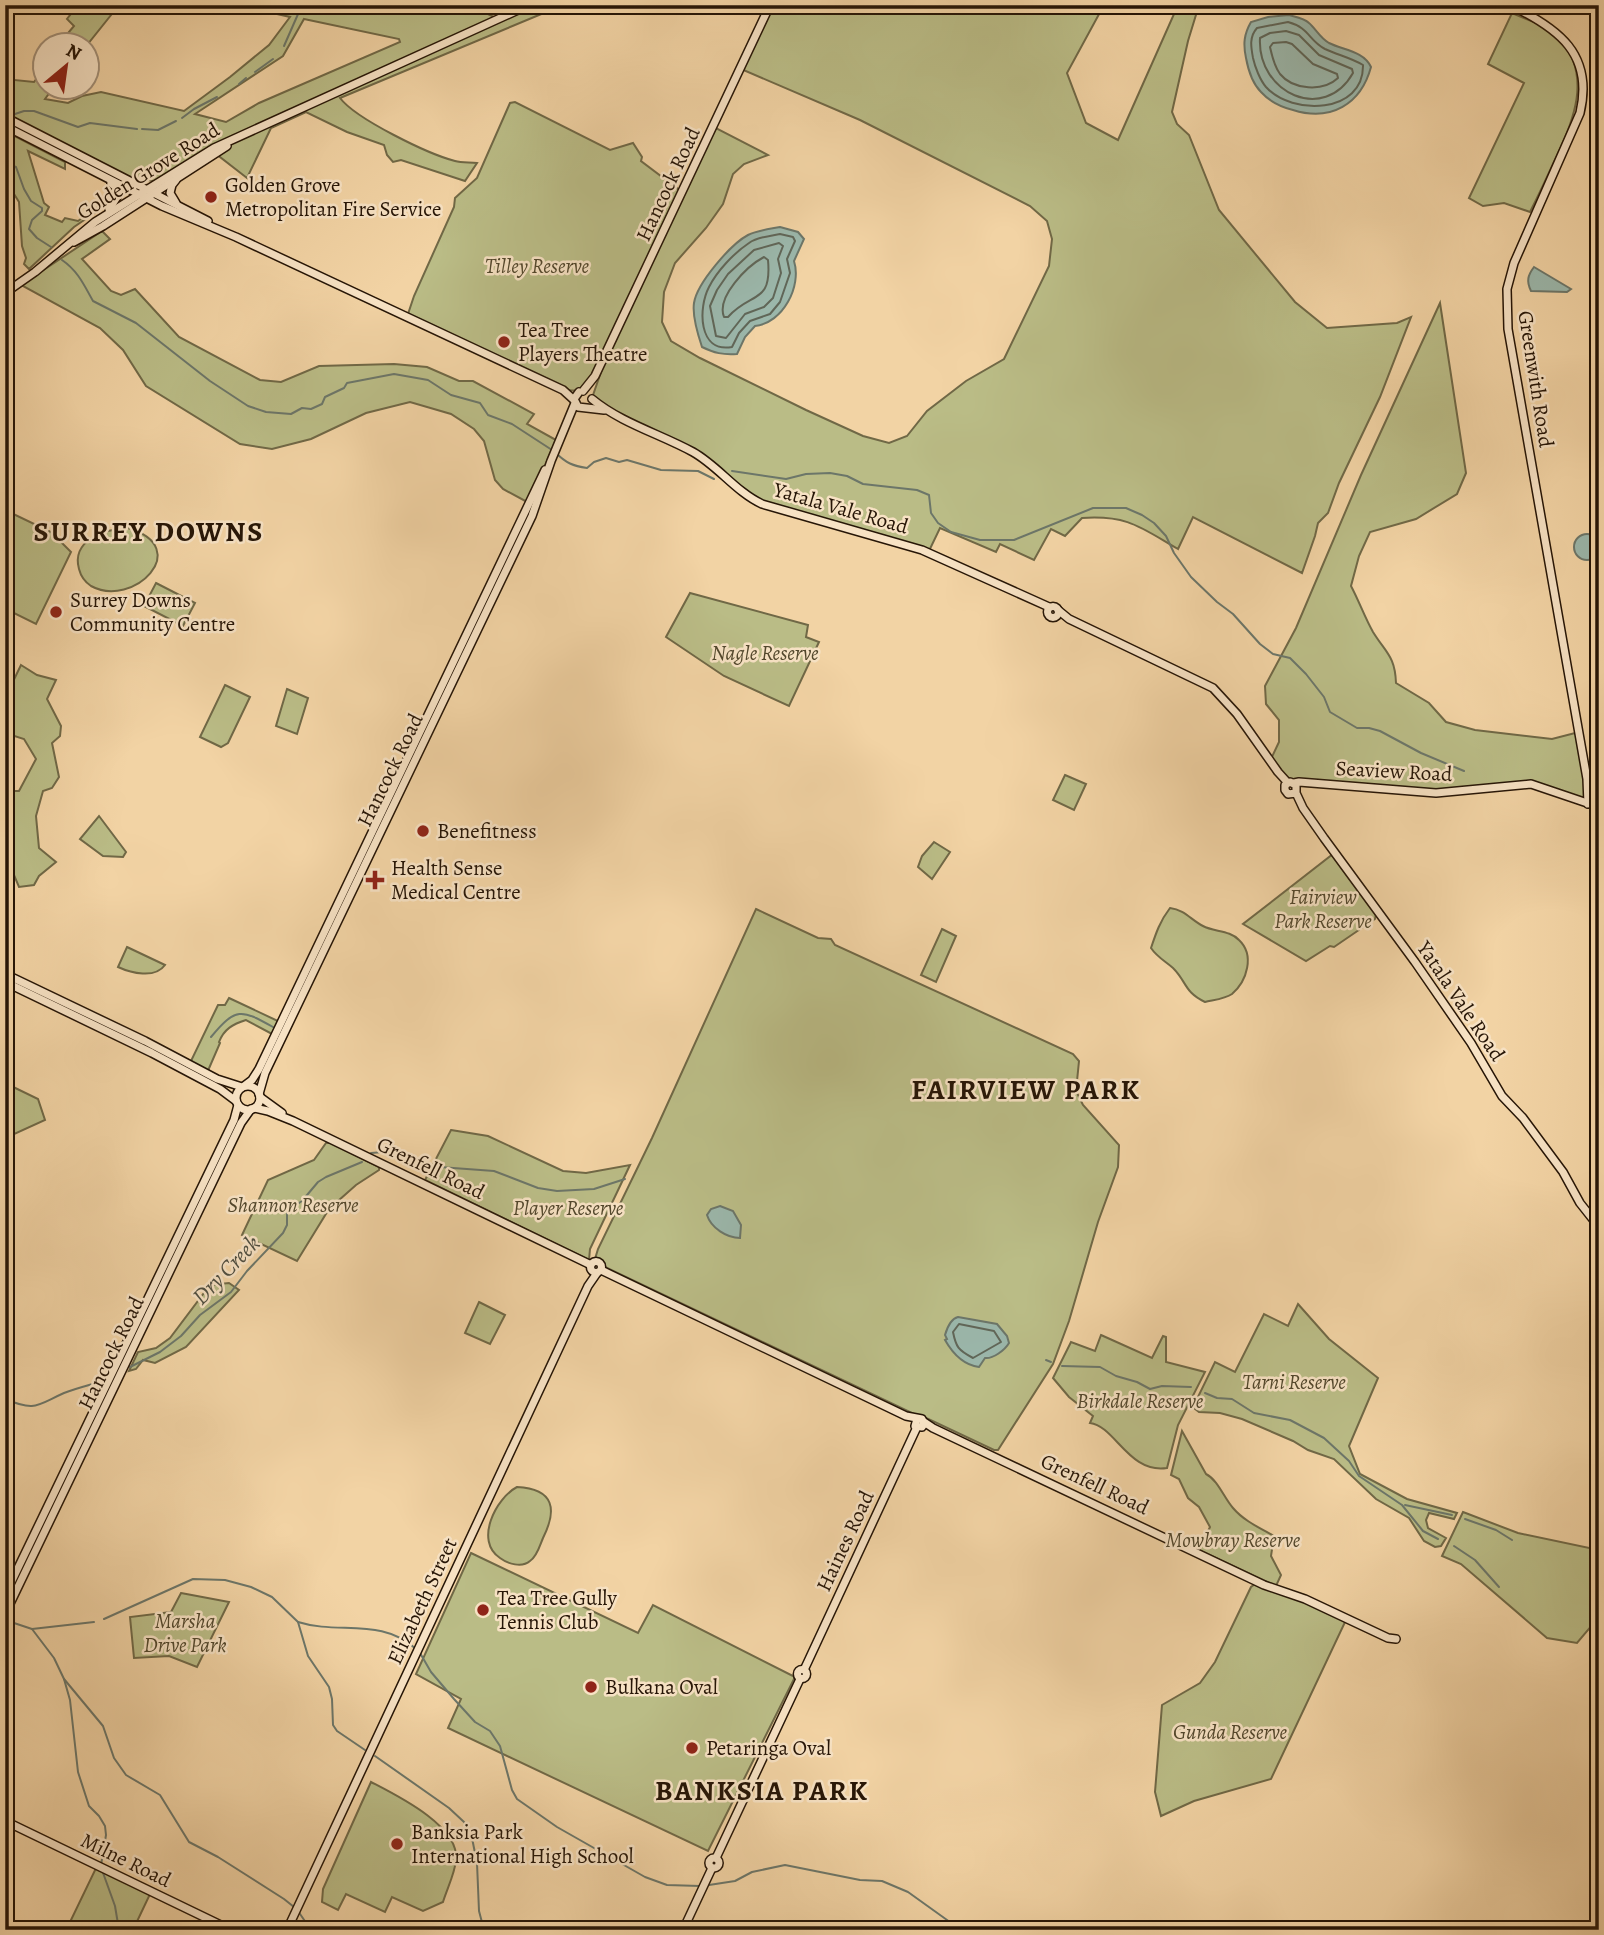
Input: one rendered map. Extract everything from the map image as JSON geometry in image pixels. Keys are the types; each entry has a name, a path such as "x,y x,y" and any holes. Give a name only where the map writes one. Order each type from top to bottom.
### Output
{"main road":[{"name":"Golden Grove Road","path":"64,247 87,236 136,204 145,194 202,155 529,5"},
{"name":"Hancock Road","path":"586,394 770,5"},
{"name":"Greenwith Road","path":"1510,5 1550,26 1565,39 1578,63 1583,87 1578,120 1518,254 1510,276 1506,301 1508,329 1587,779 1588,804"},
{"path":"5,117 145,194"},
{"path":"5,126 145,194"},
{"name":"Golden Grove Road","path":"5,292 95,222 181,175 253,130"},
{"path":"85,167 112,183 119,191 116,201 95,222"},
{"path":"177,209 170,191 181,175"},
{"name":"Yatala Vale Road","path":"145,194 563,390 586,394 608,411 694,452 748,496 762,504 929,553 1037,603 1048,610 1050,617 1057,613 1206,683 1218,692 1292,787 1324,838 1471,1043 1502,1096 1523,1118 1563,1172 1580,1203 1599,1227"},
{"path":"136,204 145,202 177,209"},
{"name":"Yatala Vale Road","path":"177,209 191,212 236,237"},
{"name":"Yatala Vale Road","path":"563,390 580,405 608,411"},
{"path":"580,405 586,394"},
{"path":"580,405 586,394"},
{"name":"Hancock Road","path":"260,1096 262,1079 532,516 553,455 580,405"},
{"name":"Hancock Road","path":"243,1086 252,1080 259,1069 553,455"},
{"name":"Seaview Road","path":"1292,787 1309,784 1436,793 1531,783 1599,807"},
{"path":"344,908 341,896 349,893 354,886"},
{"path":"303,976 317,965 314,951"},
{"path":"5,974 31,990 179,1063 217,1079 253,1087 260,1096 252,1109 244,1109 220,1089 179,1063"},
{"path":"5,982 31,990"},
{"path":"237,1103 236,1093 243,1086"},
{"name":"Grenfell Road","path":"260,1096 293,1121"},
{"name":"Hancock Road","path":"5,1615 71,1466 234,1120 237,1103"},
{"name":"Hancock Road","path":"5,1595 241,1123 252,1109"},
{"name":"Grenfell Road","path":"252,1109 293,1121 919,1424 933,1428 1265,1585 1305,1599 1396,1639"},
{"name":"Elizabeth Street","path":"287,1930 595,1269"},
{"name":"Haines Road","path":"683,1930 712,1868 709,1861 716,1858 800,1679 807,1676 804,1670 919,1424"},
{"name":"Milne Road","path":"5,1821 232,1930"}],"green space":[{"path":"78,5 119,5 97,32 69,32 74,26 67,19"},
{"path":"257,5 469,5 498,19 529,5 563,5 340,98 361,116 411,144 455,161 477,163 465,181 401,160 393,162 384,145 347,132 306,112 271,128 247,178 216,154 157,182 148,180 136,185 5,117 5,79 32,82 32,102 102,102 102,92 184,111 269,45 290,17 255,9","holes":["304,19 399,39 400,42 259,103 226,122 195,114 283,56"]},
{"name":"Tilley Reserve","path":"770,5 1104,5 1067,73 1086,123 1118,140 1178,5 1199,5 1172,112 1177,124 1189,135 1219,210 1295,302 1327,328 1397,323 1411,317 1380,397 1339,483 1328,513 1318,523 1302,573 1193,517 1178,549 1133,524 1111,518 1082,518 1065,536 1051,529 1034,560 1000,544 996,552 940,528 928,553 755,501 704,459 603,410 592,398 610,346 583,391 563,390 407,317 454,207 455,198 477,178 510,103 515,102 610,150 633,143 642,157 641,161 682,192 714,127 768,155 744,164 733,174 723,204 675,263 664,292 662,322 671,341 700,358 863,436 889,443 907,436 927,411 966,381 1004,359 1049,266 1052,239 1047,221 1030,206 860,120 741,69"},
{"path":"1512,13 1544,27 1560,38 1575,65 1577,79 1571,121 1530,212 1504,203 1483,206 1469,198 1524,83 1488,64"},
{"path":"5,131 65,162 65,169 28,151 44,203 49,207 45,215 62,222 65,218 78,221 106,201 109,203 74,227 29,269 24,264 26,258 22,246 19,202 14,194 5,188"},
{"path":"102,231 110,239 82,259 111,291 121,295 135,289 179,337 260,380 281,382 319,366 394,364 427,367 459,381 473,381 534,414 527,424 556,440 529,503 503,489 495,480 484,441 474,429 451,414 410,402 366,413 311,439 272,449 240,444 146,386 123,350 100,328 21,285"},
{"path":"1440,303 1466,473 1457,494 1416,519 1370,532 1359,556 1351,586 1373,632 1392,661 1396,683 1429,703 1446,722 1475,730 1552,739 1579,732 1587,779 1585,803 1538,785 1414,793 1304,786 1292,782 1270,761 1279,742 1279,720 1266,704 1265,686 1296,628 1361,475"},
{"path":"5,510 51,532 71,552 36,624 8,610 5,614"},
{"path":"128,528 147,537 156,549 157,561 150,573 139,583 124,589 107,591 91,586 80,572 80,550 100,534"},
{"path":"156,583 195,603 183,626 144,606"},
{"name":"Nagle Reserve","path":"690,593 808,625 806,637 819,642 789,706 724,676 666,637"},
{"path":"21,665 37,675 56,680 47,699 61,726 60,736 52,743 59,777 52,788 43,791 36,816 39,848 56,862 39,876 34,885 19,887 11,868 5,867 5,826 12,812 5,808 5,791 19,791 36,759 24,739 5,733 5,698"},
{"path":"225,685 250,697 228,743 221,747 200,737"},
{"path":"287,689 308,698 297,734 276,726"},
{"path":"1065,775 1086,784 1074,810 1053,800"},
{"path":"99,816 126,852 123,857 103,856 80,839"},
{"path":"934,842 950,852 932,879 918,867 922,856"},
{"name":"Fairview Park Reserve","path":"1333,854 1376,914 1375,919 1334,947 1330,946 1306,961 1243,924"},
{"path":"1170,908 1180,911 1207,928 1231,934 1244,946 1247,968 1242,982 1232,994 1205,1002 1189,991 1178,973 1151,948 1161,922"},
{"path":"756,909 818,938 831,939 835,945 1073,1054 1079,1061 1076,1091 1083,1105 1119,1145 1118,1167 1053,1364 998,1450 916,1415 605,1267 595,1259"},
{"path":"942,929 956,936 936,982 921,975"},
{"path":"127,947 165,965 149,973 136,973 118,967"},
{"path":"229,998 280,1022 274,1035 246,1020 237,1023 221,1037 207,1073 190,1063 218,1005 225,1005"},
{"path":"5,1083 38,1099 45,1120 14,1134 5,1147"},
{"name":"Player Reserve","path":"451,1130 488,1136 563,1171 586,1173 630,1165 590,1249 589,1260 425,1180"},
{"name":"Shannon Reserve","path":"326,1143 379,1167 379,1170 356,1185 329,1209 297,1261 242,1235 268,1180 314,1160"},
{"path":"229,1283 239,1290 186,1347 155,1363 143,1360 136,1369 129,1371 138,1352 156,1348 170,1338 210,1285"},
{"path":"479,1302 505,1315 490,1344 465,1333"},
{"name":"Tarni Reserve","path":"1298,1304 1329,1339 1378,1378 1349,1446 1360,1474 1407,1499 1457,1513 1454,1519 1429,1513 1426,1520 1428,1528 1446,1538 1441,1546 1435,1547 1424,1541 1409,1518 1376,1499 1334,1459 1308,1450 1242,1419 1220,1413 1199,1412 1194,1408 1215,1362 1235,1372 1264,1314 1288,1326"},
{"name":"Birkdale Reserve","path":"1101,1335 1152,1358 1163,1336 1166,1337 1166,1362 1205,1372 1178,1425 1167,1468 1154,1468 1133,1457 1107,1432 1090,1423 1093,1416 1069,1397 1053,1378 1071,1342 1095,1351"},
{"name":"Mowbray Reserve","path":"1182,1431 1206,1474 1214,1480 1237,1513 1274,1536 1271,1556 1281,1575 1276,1586 1199,1550 1210,1527 1199,1507 1188,1498 1179,1479 1171,1475"},
{"path":"517,1487 539,1492 550,1503 551,1510 536,1554 527,1563 519,1565 503,1560 492,1551 488,1531 502,1500"},
{"path":"1463,1512 1518,1533 1599,1550 1599,1617 1577,1643 1547,1638 1461,1564 1442,1556"},
{"path":"471,1553 638,1633 653,1605 795,1677 708,1851 448,1728 461,1699 416,1674"},
{"name":"Gunda Reserve","path":"1255,1584 1304,1601 1346,1620 1271,1779 1194,1801 1161,1816 1155,1792 1162,1705 1200,1683 1215,1662 1251,1587"},
{"name":"Marsha Drive Park","path":"181,1593 229,1602 197,1667 169,1656 134,1658 130,1617 171,1612"},
{"name":"Banksia Park International High School","path":"371,1782 424,1813 448,1835 455,1847 456,1860 443,1902 423,1911 392,1897 385,1912 346,1894 338,1910 322,1902 323,1889"},
{"path":"97,1866 151,1892 133,1930 85,1930 70,1922"}],"water":[{"path":"1289,15 1307,21 1326,41 1358,54 1371,67 1360,91 1342,107 1320,114 1293,110 1264,96 1256,85 1245,53 1249,26 1251,22 1268,17"},
{"path":"780,227 798,232 804,239 794,261 795,281 788,302 774,318 755,326 745,337 737,354 719,353 702,347 694,308 701,285 741,240 756,232"},
{"path":"1534,267 1571,289 1567,292 1531,291 1528,278"},
{"path":"1587,534 1596,538 1600,547 1596,556 1587,560 1578,556 1574,547 1578,538"},
{"path":"720,1206 733,1211 741,1225 740,1238 720,1231 709,1220 707,1215 711,1209"},
{"path":"958,1317 997,1324 1009,1343 998,1354 985,1358 979,1367 968,1364 955,1354 945,1340 949,1324"}],"waterway":[{"path":"284,46 302,5"},
{"path":"255,72 273,59"},
{"path":"239,84 246,78"},
{"path":"182,118 217,97"},
{"path":"15,114 34,111 78,127 90,123 137,129"},
{"path":"142,129 158,130 176,121"},
{"path":"5,163 16,167 31,201 42,208 32,220 29,229 51,247"},
{"path":"62,260 76,274 93,301 136,323 210,381 248,406 266,412 291,414 302,408 311,409 322,404 325,397 344,388 347,383 394,374 428,380 451,395 480,403 488,415 512,424 552,450"},
{"path":"556,453 567,462 587,468 606,458 619,462 627,460 661,470 698,471 714,479"},
{"path":"732,471 786,479 806,474 830,473 847,476 863,484 917,490 929,495 931,513 938,523 951,532 980,540 1014,540 1093,508 1126,508 1154,523 1166,536 1191,577 1233,614 1260,644 1273,654 1290,658 1324,697 1330,712 1357,728 1380,731 1421,753 1464,771"},
{"path":"211,1037 227,1020 239,1014 246,1014 273,1027"},
{"name":"Dry Creek","path":"371,1153 384,1152 426,1166 494,1171 538,1188 557,1191 594,1189 625,1179"},
{"name":"Dry Creek","path":"130,1367 160,1352 181,1336 200,1315 231,1292 283,1233 287,1225 287,1211 302,1201 318,1182 362,1162"},
{"path":"1046,1360 1051,1362"},
{"path":"1062,1366 1100,1367 1150,1389 1162,1386 1191,1387"},
{"name":"Dry Creek","path":"5,1399 30,1406 42,1404 69,1391 103,1381"},
{"path":"1205,1393 1217,1398 1232,1399 1254,1413 1290,1420 1324,1438 1349,1461 1359,1476 1402,1505 1423,1531 1438,1539"},
{"path":"1405,1505 1452,1515"},
{"path":"1465,1519 1496,1530 1512,1540"},
{"path":"1454,1546 1475,1560 1499,1587"},
{"path":"104,1619 193,1579 225,1580 251,1587 272,1597 298,1622 308,1656 329,1687 333,1725 337,1731 365,1750"},
{"path":"14,1623 32,1629 94,1622"},
{"path":"298,1622 313,1626 359,1628 389,1633 416,1649"},
{"path":"32,1629 54,1658 64,1679 70,1700 78,1772 89,1806 105,1826 101,1865"},
{"path":"420,1653 431,1672 454,1699 475,1722 490,1731 500,1746 517,1799 557,1827 645,1877 667,1885 700,1886"},
{"path":"64,1679 103,1726 114,1758 126,1775 160,1795 189,1842 218,1857 294,1907"},
{"path":"375,1756 449,1808 471,1833 477,1863 479,1911 484,1930"},
{"path":"709,1885 735,1881 752,1872 785,1865 860,1880 882,1881 908,1892 961,1930"},
{"path":"102,1870 115,1906 119,1930"},
{"path":"298,1911 311,1930"}],"place":[{"name":"Golden Grove Metropolitan Fire Service","path":"211,197"},
{"name":"Tea Tree Players Theatre","path":"504,342"},
{"name":"Surrey Downs Community Centre","path":"56,612"},
{"name":"Benefitness","path":"423,831"},
{"name":"Health Sense Medical Centre","path":"375,880"},
{"name":"Tea Tree Gully Tennis Club","path":"483,1610"},
{"name":"Bulkana Oval","path":"591,1687"},
{"name":"Petaringa Oval","path":"692,1748"},
{"name":"Banksia Park International High School","path":"397,1844"}],"district":[{"name":"SURREY DOWNS","path":"149,532"},
{"name":"FAIRVIEW PARK","path":"1026,1090"},
{"name":"BANKSIA PARK","path":"762,1791"}]}
